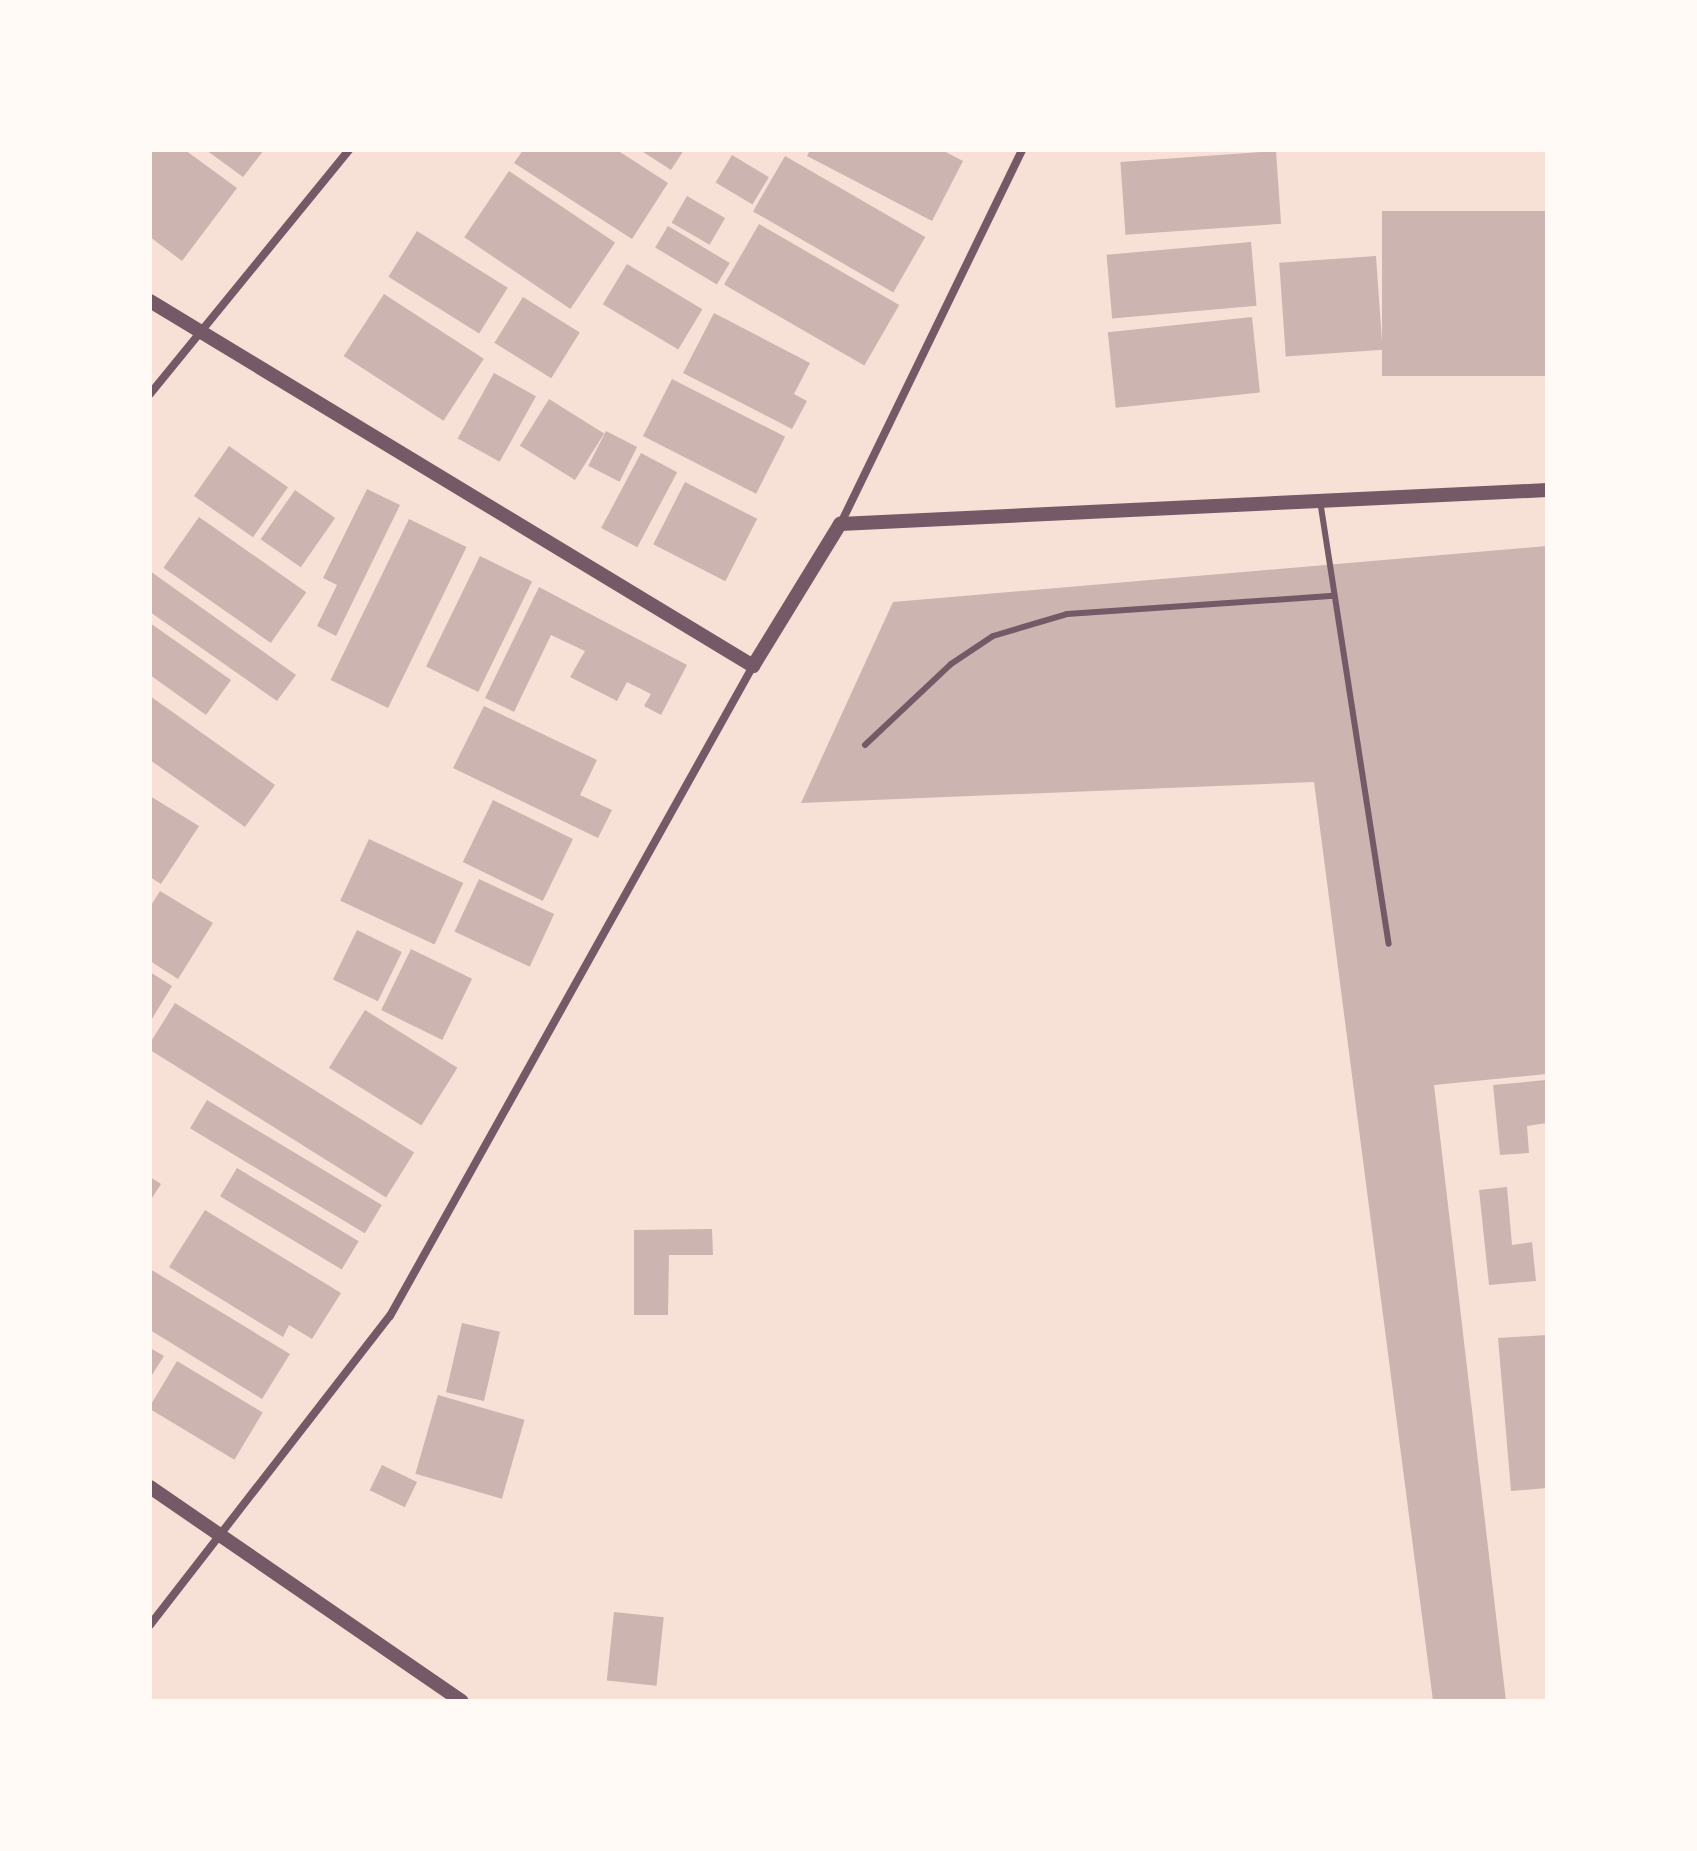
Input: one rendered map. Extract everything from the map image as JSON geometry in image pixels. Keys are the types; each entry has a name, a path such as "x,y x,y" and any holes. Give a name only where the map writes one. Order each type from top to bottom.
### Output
{"street":[{"path":"150,394 349,150"},
{"path":"150,1625 224,1536 390,1316 753,666 840,524 1022,150"},
{"path":"150,301 753,666"},
{"path":"840,524 1321,507 1547,490"},
{"path":"150,1487 224,1536 340,1624 461,1701"}],"lane":[{"path":"1321,507 1389,944"},
{"path":"865,745 951,664 993,636 1067,614 1333,596"}],"building":[{"path":"150,150 185,150 237,188 182,261 150,237"},
{"path":"206,150 264,150 243,177"},
{"path":"523,150 617,150 668,183 632,239 514,163"},
{"path":"640,150 684,150 671,170"},
{"path":"810,150 942,150 963,161 932,221 807,156"},
{"path":"1276,151 1281,224 1125,235 1120,162"},
{"path":"732,155 769,177 752,205 716,182"},
{"path":"785,156 925,237 893,292 753,211"},
{"path":"509,171 615,243 570,309 464,237"},
{"path":"687,196 725,218 710,245 672,223"},
{"path":"1382,211 1547,211 1547,376 1382,376"},
{"path":"759,224 899,305 864,366 724,285"},
{"path":"668,226 730,263 717,285 655,247"},
{"path":"417,231 508,288 479,333 388,277"},
{"path":"1251,242 1257,306 1112,318 1107,255"},
{"path":"1376,256 1383,350 1286,357 1279,263"},
{"path":"627,264 702,309 678,350 603,304"},
{"path":"384,294 484,359 443,421 344,356"},
{"path":"523,297 580,333 551,378 494,343"},
{"path":"714,313 810,363 794,394 807,401 792,429 683,373"},
{"path":"1252,317 1260,393 1116,408 1108,332"},
{"path":"494,373 536,396 500,462 458,439"},
{"path":"672,379 785,437 756,494 643,436"},
{"path":"549,399 604,433 575,480 520,446"},
{"path":"606,431 637,447 619,482 588,466"},
{"path":"229,446 288,487 253,537 194,496"},
{"path":"641,453 677,472 637,547 601,528"},
{"path":"685,482 757,519 725,581 653,544"},
{"path":"367,489 400,505 336,636 317,626 337,585 323,578"},
{"path":"295,490 335,518 301,567 261,539"},
{"path":"199,517 306,592 271,643 163,568"},
{"path":"409,519 467,547 388,708 331,680"},
{"path":"1547,546 1547,1074 1434,1085 1506,1701 1433,1701 1314,782 801,803 893,602"},
{"path":"480,556 532,581 478,692 426,667"},
{"path":"150,571 296,675 277,701 150,612"},
{"path":"539,587 687,665 661,715 644,706 651,694 627,682 617,701 570,677 585,651 551,635 514,712 485,698"},
{"path":"150,623 231,680 206,715 150,675"},
{"path":"150,696 275,785 245,827 150,760"},
{"path":"484,706 597,760 580,795 612,810 598,838 453,768"},
{"path":"150,796 199,826 161,884 150,877"},
{"path":"493,800 573,839 543,901 463,862"},
{"path":"369,839 463,883 435,945 340,901"},
{"path":"479,879 554,914 530,967 454,932"},
{"path":"160,891 213,923 178,979 150,961 150,907"},
{"path":"357,930 402,952 378,1001 333,979"},
{"path":"411,949 472,979 442,1040 381,1010"},
{"path":"150,972 172,986 150,1022"},
{"path":"175,1003 414,1152 386,1197 150,1050 150,1043"},
{"path":"365,1010 457,1068 421,1125 329,1068"},
{"path":"1546,1080 1547,1123 1527,1126 1529,1153 1500,1155 1493,1085"},
{"path":"207,1100 382,1205 365,1233 190,1128"},
{"path":"237,1168 359,1241 342,1269 220,1196"},
{"path":"150,1177 161,1184 150,1201"},
{"path":"1507,1187 1512,1245 1532,1242 1536,1281 1489,1285 1479,1190"},
{"path":"205,1210 341,1293 312,1339 289,1325 283,1337 169,1267"},
{"path":"712,1229 713,1255 669,1255 668,1315 634,1315 634,1230"},
{"path":"150,1269 290,1354 262,1399 150,1330"},
{"path":"462,1323 500,1332 484,1401 446,1392"},
{"path":"1547,1335 1547,1488 1511,1491 1498,1338"},
{"path":"150,1348 164,1356 150,1378"},
{"path":"177,1361 263,1413 234,1460 150,1409"},
{"path":"438,1395 525,1420 502,1499 415,1474"},
{"path":"382,1465 417,1482 405,1507 370,1490"},
{"path":"614,1612 664,1617 657,1686 607,1681"}]}
